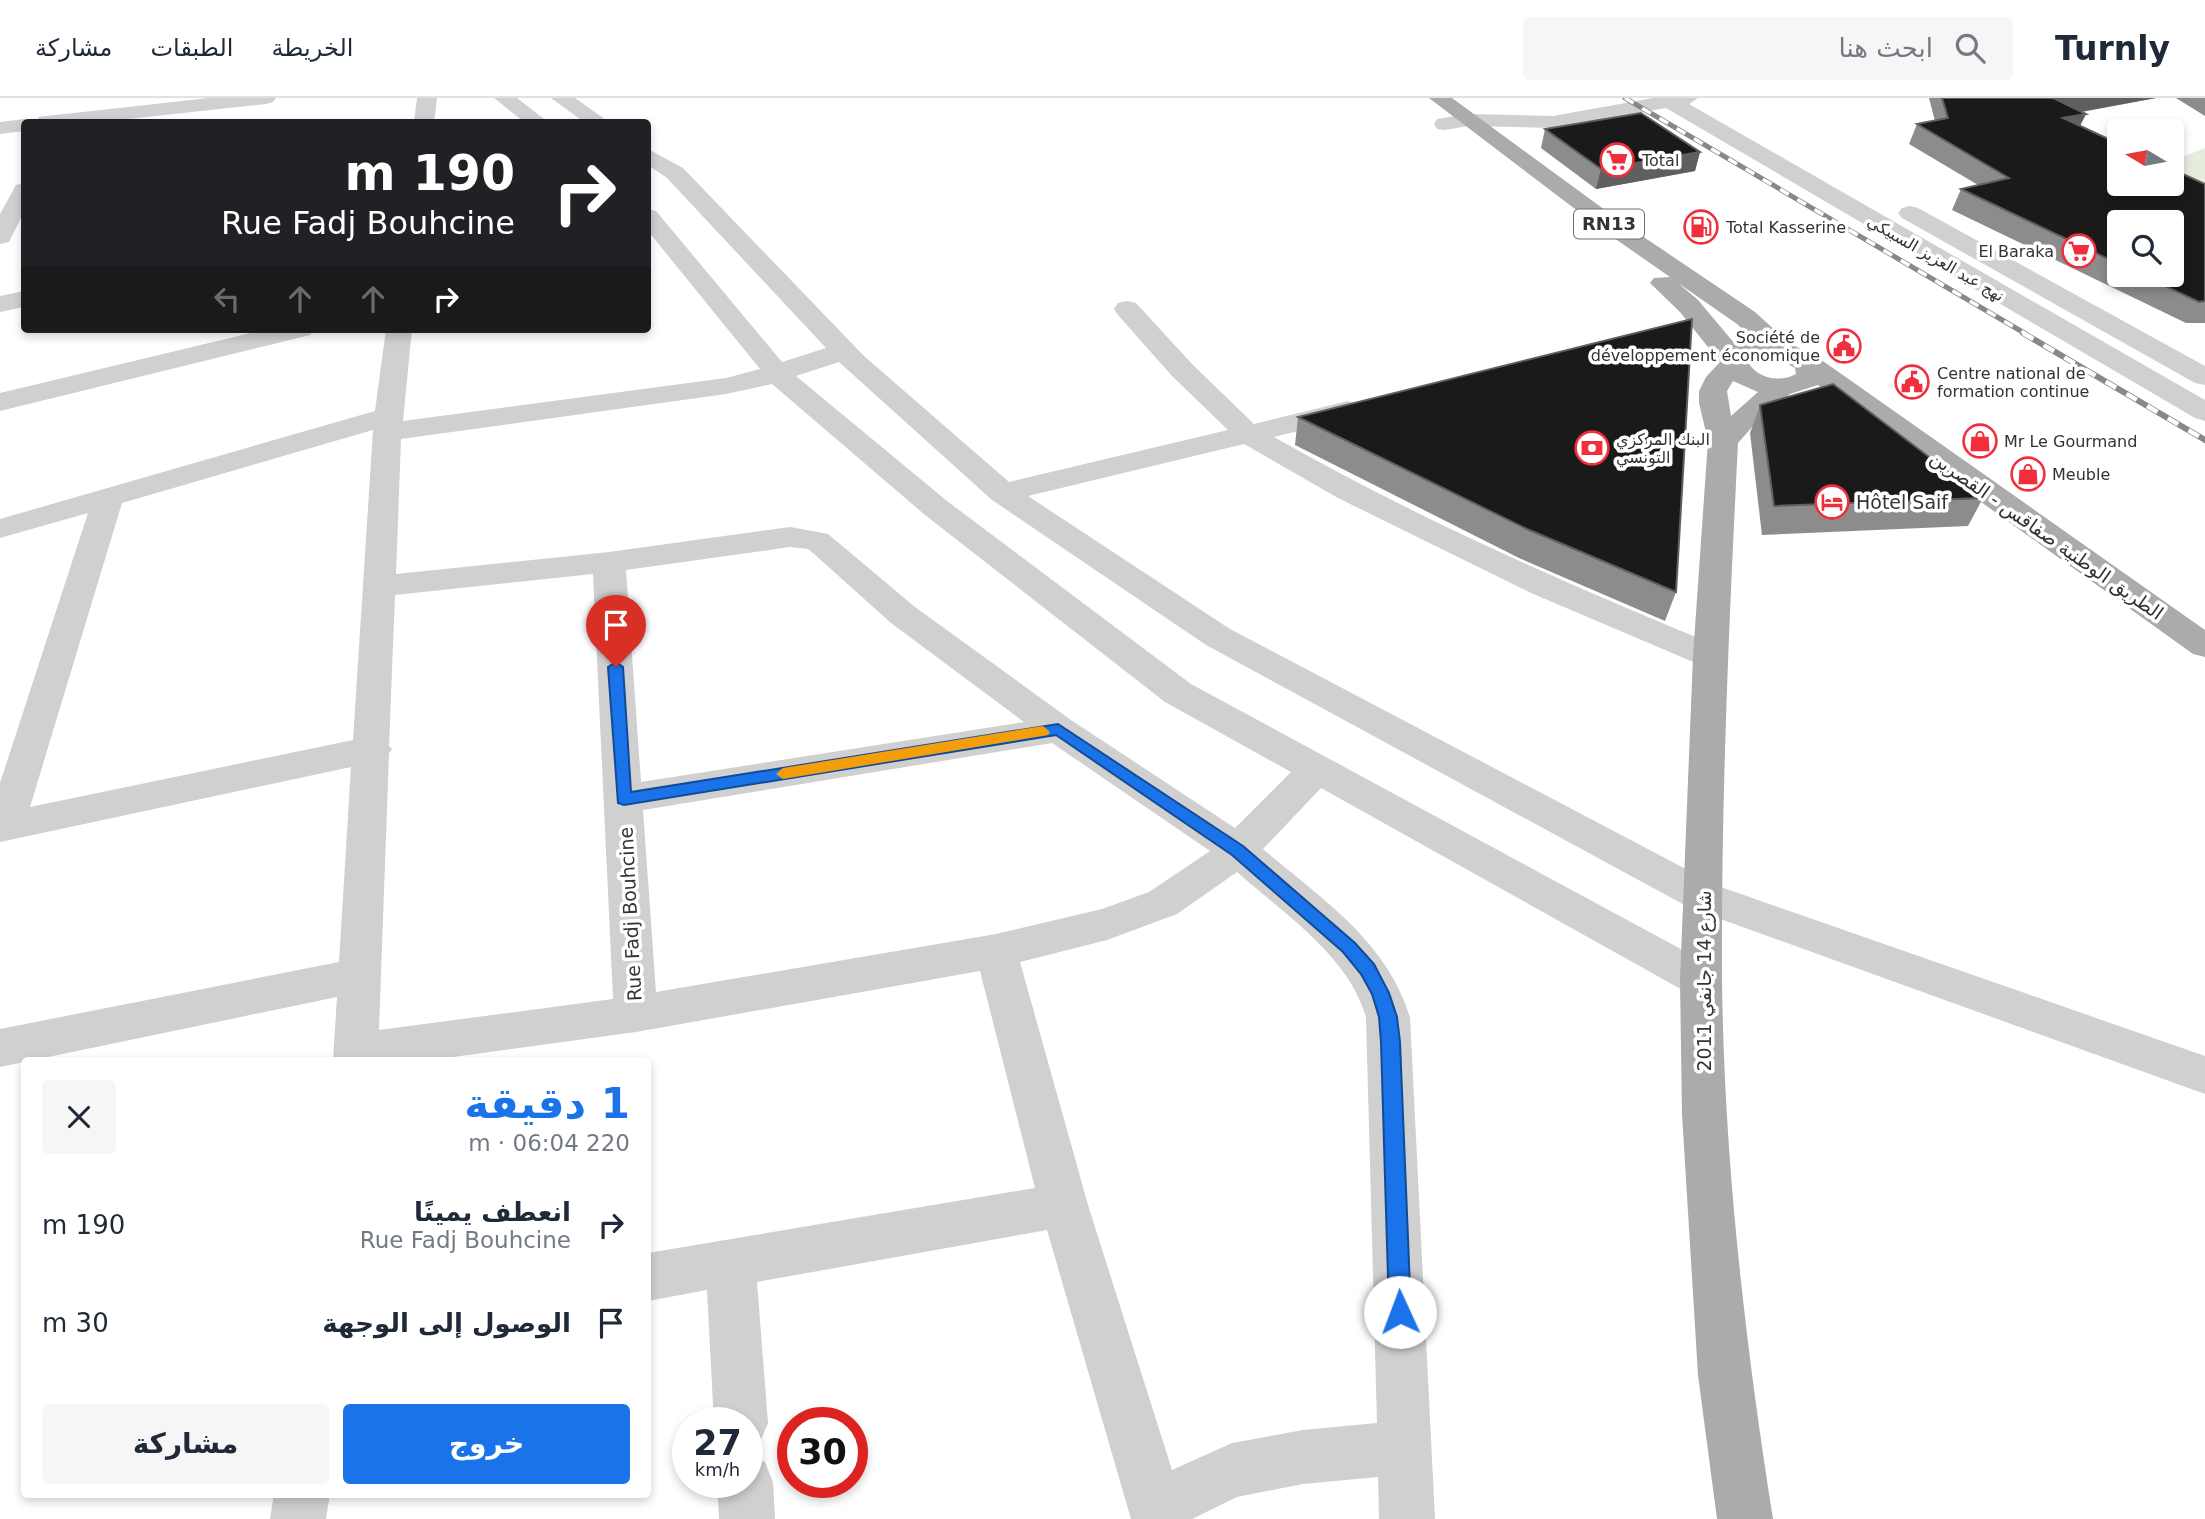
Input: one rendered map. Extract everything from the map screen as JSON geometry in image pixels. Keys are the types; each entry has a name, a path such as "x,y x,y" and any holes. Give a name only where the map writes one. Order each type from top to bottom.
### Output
{"main road":[{"name":"RN13","path":"1430,102 1489,145 1746,318 1780,349"},
{"name":"RN13","path":"1489,145 1677,294 1691,328 1732,361 1745,377 1756,382 1795,379 1792,353 1780,349 1754,346 1736,352 1732,361"},
{"name":"شارع 14 جانفي 2011","path":"1732,361 1713,391 1713,403 1723,441 1710,656 1701,980 1705,1114 1724,1375 1745,1519"},
{"name":"الطريق الوطنية صفاقس - القصرين","path":"1795,379 1889,423 2205,646"},
{"path":"1723,441 1749,413 1795,379"}],"street":[{"path":"81,119 266,98"},
{"path":"424,119 428,98"},
{"path":"503,98 533,119"},
{"path":"561,98 593,119"},
{"name":"نهج عبد العزيز السبيكي","path":"1706,98 1871,191"},
{"path":"1489,145 1553,122 1678,100"},
{"name":"نهج عبد العزيز السبيكي","path":"1678,100 2107,357 2205,412"},
{"path":"1457,122 1553,122"},
{"path":"0,128 21,125"},
{"path":"651,158 675,173 844,351 1003,493 1219,637 1704,897 2205,1075"},
{"path":"0,237 15,197"},
{"name":"نهج عبد العزيز السبيكي","path":"1895,205 2205,377"},
{"path":"651,220 753,341 776,373 936,508 1178,693 1701,980"},
{"path":"0,304 21,300"},
{"path":"1127,309 1182,370 1248,434 1349,492 1531,580 1710,656"},
{"path":"0,402 285,333"},
{"path":"399,333 388,424 356,1056 636,1014 996,951 1107,924 1163,903 1202,878 1238,850 1317,769"},
{"path":"2107,357 2152,346 2205,353"},
{"path":"0,529 388,424 726,386 844,351"},
{"path":"1003,493 1369,405"},
{"path":"108,498 3,828 373,748"},
{"path":"379,586 609,562 790,537 817,541 902,615 1058,729 1238,850 1349,947 1367,969 1381,993 1388,1017 1407,1519"},
{"name":"Rue Fadj Bouhcine","path":"609,562 636,1014"},
{"path":"624,799 1058,729"},
{"path":"996,951 1064,1205 1157,1513 1232,1470 1303,1457 1405,1447"},
{"path":"0,1048 359,975"},
{"path":"651,1276 1064,1205"},
{"path":"731,1263 740,1407"},
{"path":"298,1519 301,1498"},
{"path":"746,1498 747,1519"}],"shaded area":[{"path":"2205,148 2205,195 2184,185 2184,156"}],"building":[{"path":"1942,98 2060,98 2055,99 2086,114 2063,118 2107,138 2107,196 2184,196 2184,174 2205,184 2205,301 2199,302 2167,287 2184,287 2184,210 2107,210 2107,258 1961,189 2009,178 1917,124 1948,118"},
{"path":"1641,113 1700,152 1601,169 1545,129"},
{"path":"1692,319 1676,592 1527,529 1298,417"},
{"path":"1833,384 1983,498 1774,506 1760,405"}],"railway":[{"path":"1625,98 2026,334"},
{"path":"2023,333 2205,440"}],"slow traffic":[{"path":"783,774 1043,732"}],"place":[{"name":"Total","path":"1617,160"},
{"name":"Total Kasserine","path":"1701,227"},
{"name":"El Baraka","path":"2079,251"},
{"name":"Société de développement économique","path":"1844,346"},
{"name":"Centre national de formation continue","path":"1912,382"},
{"name":"Mr Le Gourmand","path":"1980,441"},
{"name":"البنك المركزي التونسي","path":"1592,448"},
{"name":"Meuble","path":"2028,474"},
{"name":"Hôtel Saif","path":"1832,502"}],"route":[{"path":"616,667 624,799 1058,729 1238,850 1349,947 1367,969 1381,993 1391,1042 1400,1312"}]}
